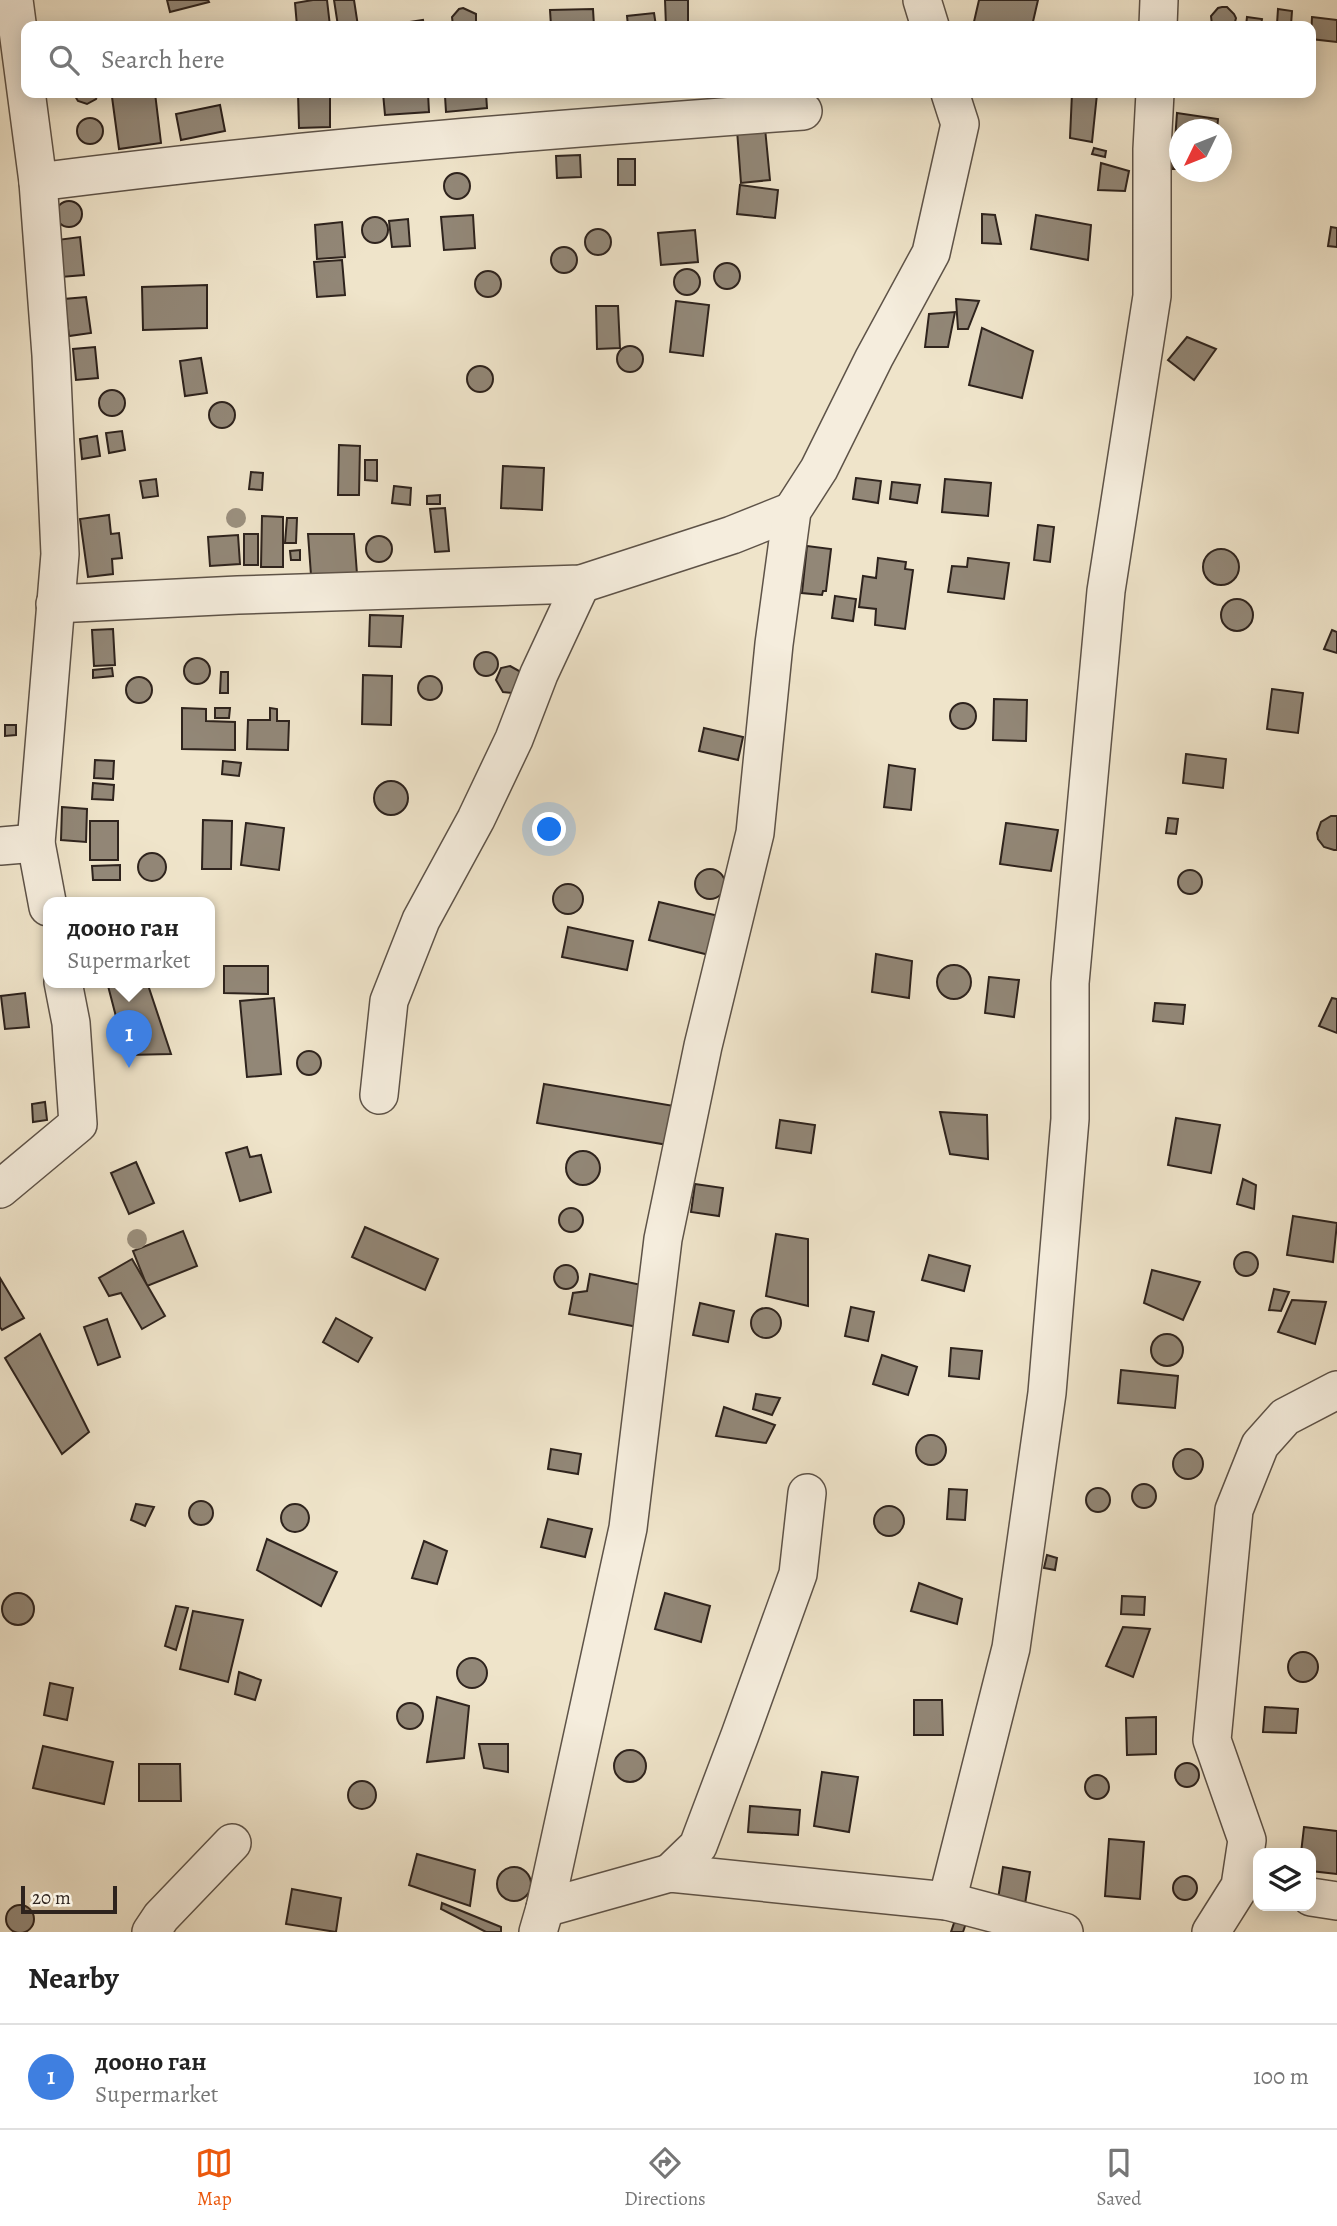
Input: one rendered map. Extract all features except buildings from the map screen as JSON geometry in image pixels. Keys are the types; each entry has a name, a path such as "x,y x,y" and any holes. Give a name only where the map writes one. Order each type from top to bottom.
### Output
{"street":[{"path":"14,0 21,55"},
{"path":"922,0 928,21"},
{"path":"1158,21 1159,0"},
{"path":"26,98 37,182 51,355 60,554 36,844 46,897"},
{"path":"542,1920 628,1528 663,1239 703,1046 755,833 774,645 792,510 820,469 874,358 931,253 960,124 952,98"},
{"path":"947,1901 1011,1648 1046,1393 1070,1119 1070,983 1102,632 1152,296 1155,98"},
{"path":"37,182 199,161 803,111"},
{"path":"55,604 581,584 732,535 792,510"},
{"path":"379,1095 388,1001 421,920 476,819 514,739 581,584"},
{"path":"0,846 36,844"},
{"path":"0,1189 78,1124 71,1023 64,988"},
{"path":"1211,1932 1249,1888 1247,1840 1212,1740 1234,1510 1260,1445 1285,1417 1337,1390"},
{"path":"542,1920 670,1873 698,1846 798,1574 807,1493"},
{"path":"151,1932 161,1917 232,1843"},
{"path":"670,1873 947,1901 1064,1932"},
{"path":"1316,1898 1337,1901"}],"place":[{"name":"дооно ган","path":"129,1068"}]}
